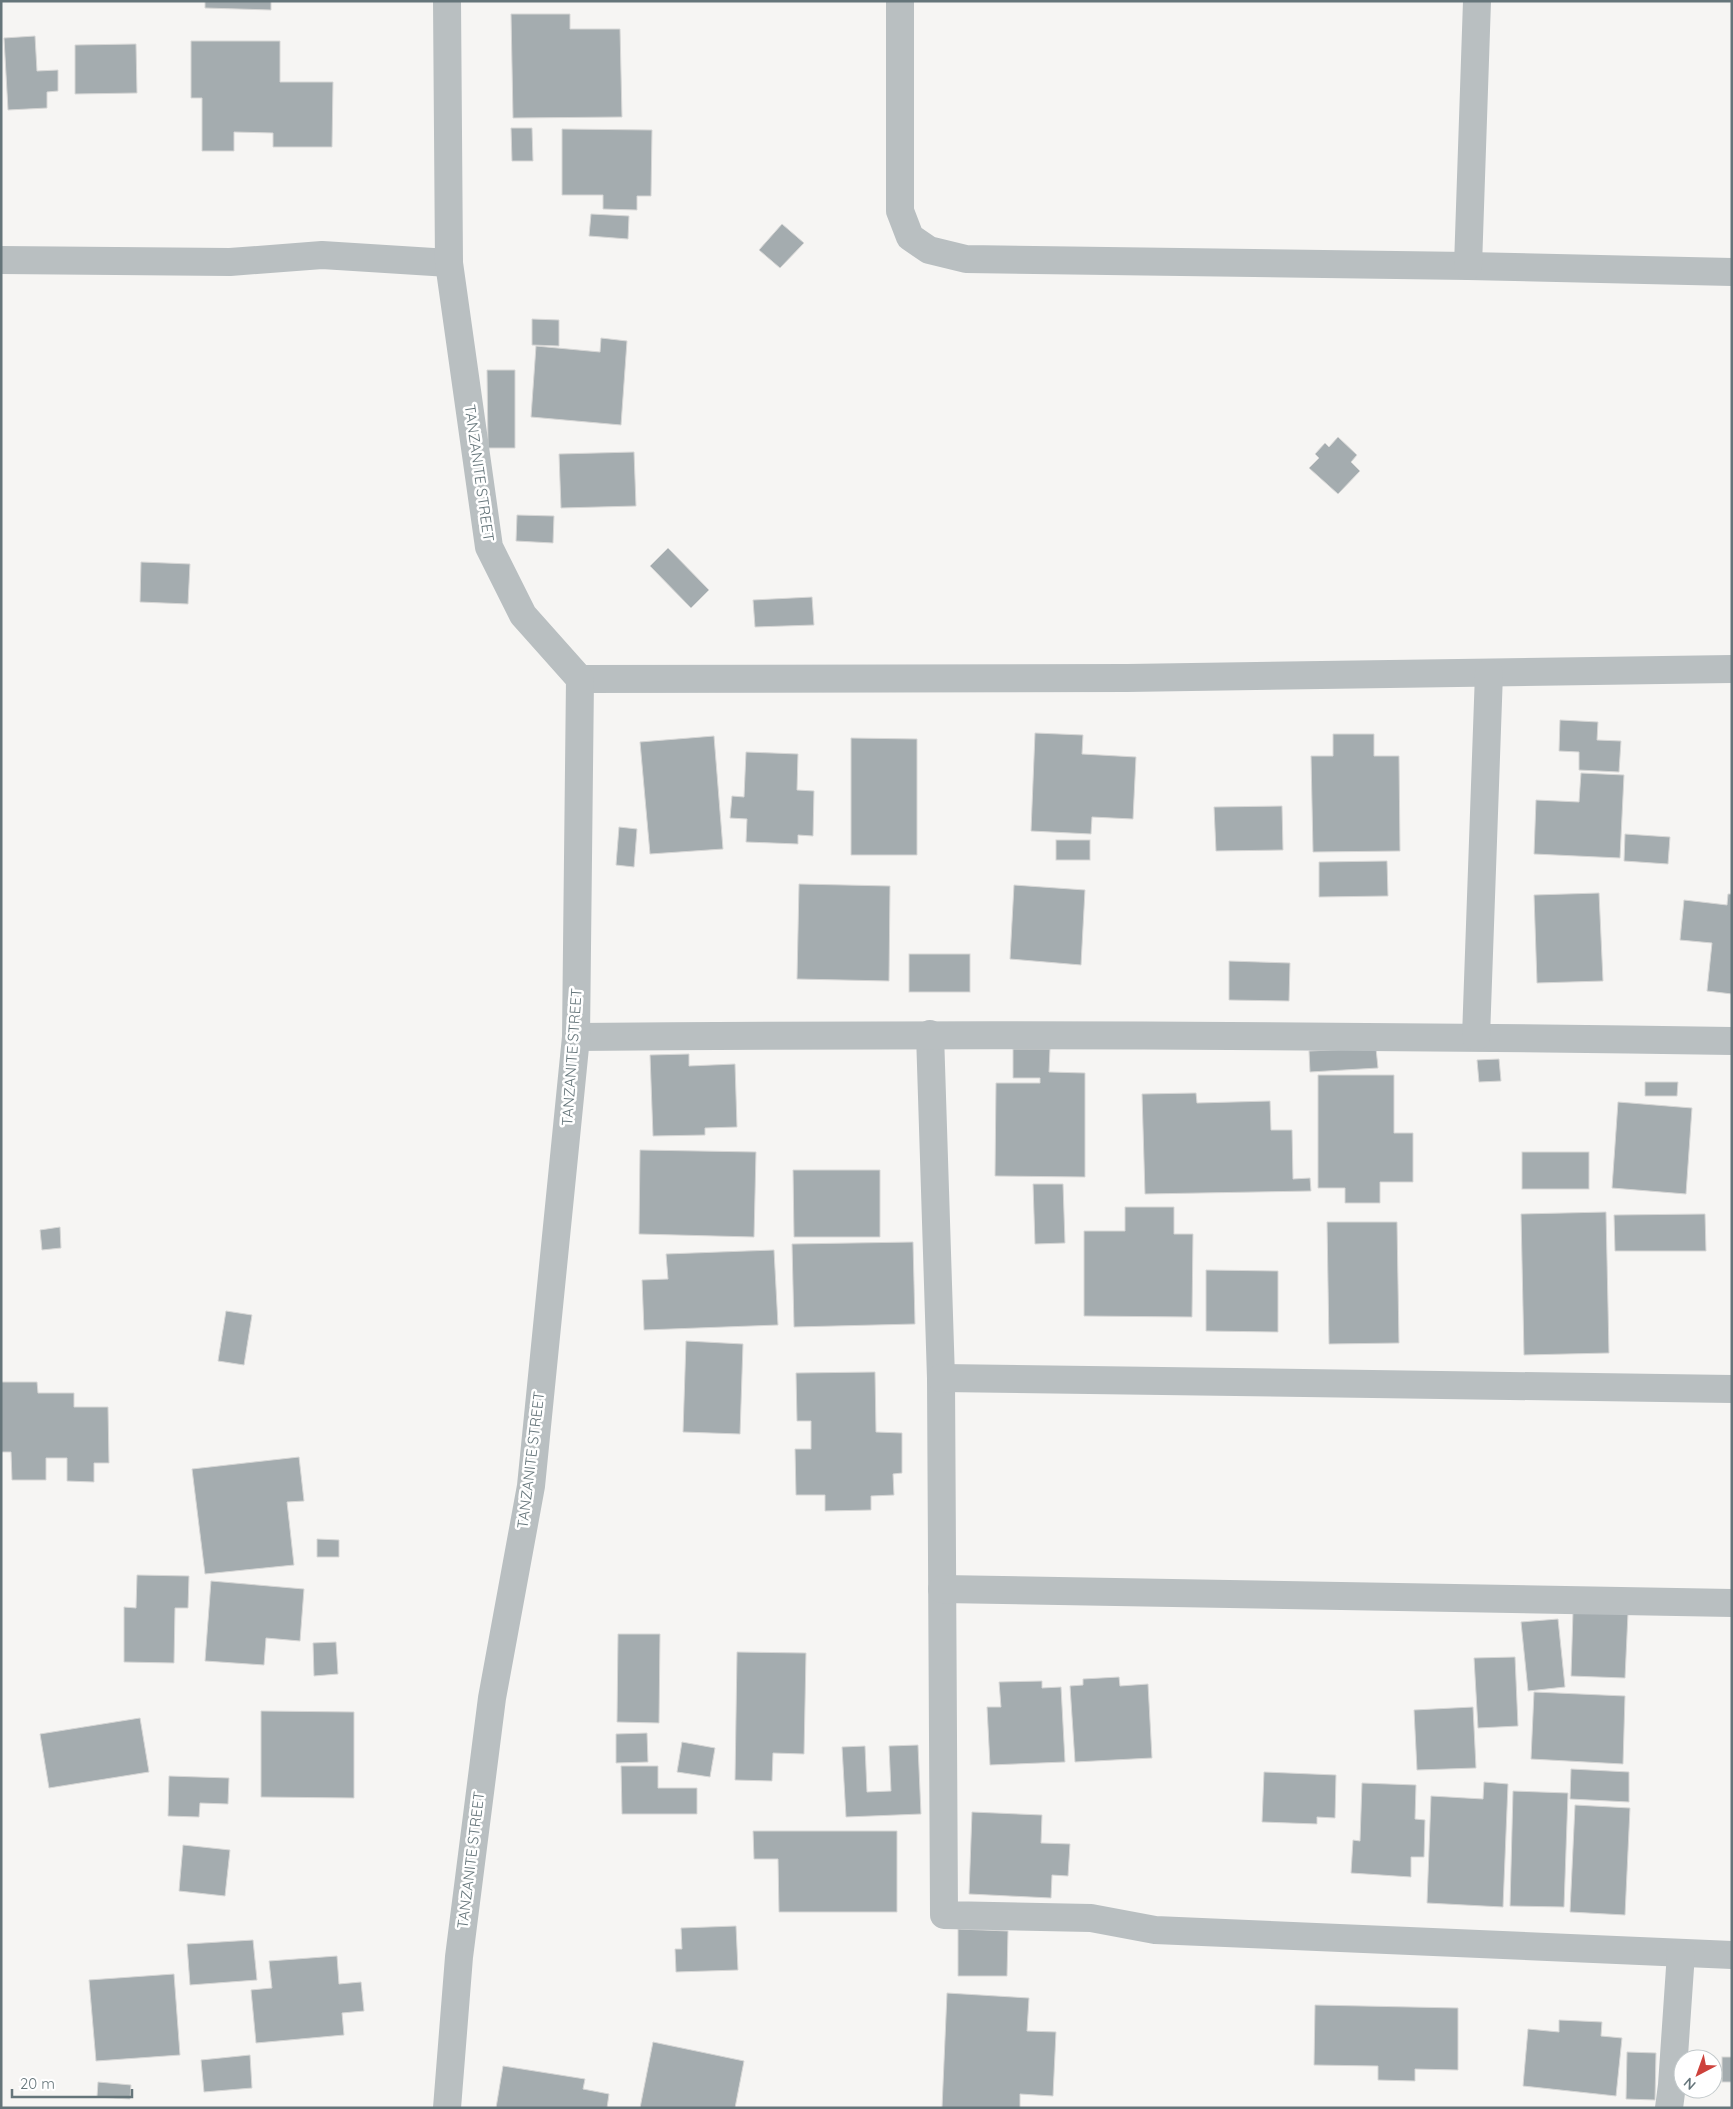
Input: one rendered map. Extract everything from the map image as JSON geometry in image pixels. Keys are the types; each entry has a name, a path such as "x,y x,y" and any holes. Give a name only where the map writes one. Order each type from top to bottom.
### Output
{"street":[{"name":"TANZANITE STREET","path":"447,1 449,263 489,547 523,615 580,679 576,1037 531,1486 492,1698 459,1957 447,2108"},
{"path":"900,1 900,211 910,237 929,250 966,259 1468,266 1732,272"},
{"path":"1468,266 1477,1"},
{"path":"1,260 230,262 322,255 449,263"},
{"path":"580,679 1117,678 1732,669"},
{"path":"1476,1037 1489,673"},
{"path":"930,1034 941,1378 944,1915 1091,1918 1155,1930 1732,1955"},
{"path":"576,1037 930,1034 1476,1037 1732,1041"},
{"path":"941,1378 1732,1389"},
{"path":"942,1589 1732,1603"},
{"path":"1669,2108 1680,1953"}],"building":[{"path":"205,1 271,1 271,10 205,8"},
{"path":"511,14 570,14 570,29 620,29 622,117 513,118"},
{"path":"35,36 37,71 58,70 58,91 47,92 47,108 8,110 4,38"},
{"path":"191,41 280,41 280,82 333,82 332,147 273,147 273,133 234,132 234,151 202,151 202,98 191,98"},
{"path":"136,44 137,93 75,94 75,45"},
{"path":"511,128 532,128 533,161 512,161"},
{"path":"562,129 652,130 651,196 637,196 637,210 603,209 603,195 562,195"},
{"path":"591,214 629,216 628,239 589,236"},
{"path":"782,224 804,243 780,268 759,250"},
{"path":"532,319 559,320 559,346 532,345"},
{"path":"601,338 627,341 621,425 531,417 536,346 600,352"},
{"path":"487,370 515,370 515,448 488,448"},
{"path":"1338,437 1357,455 1351,462 1360,471 1338,494 1309,468 1319,458 1315,454 1325,443 1329,447"},
{"path":"634,452 636,506 561,508 559,454"},
{"path":"517,515 554,516 553,543 516,541"},
{"path":"668,548 709,590 691,608 650,566"},
{"path":"141,562 190,564 188,604 140,602"},
{"path":"812,597 814,625 755,627 753,600"},
{"path":"1560,720 1598,722 1597,740 1621,741 1619,772 1579,770 1579,752 1559,751"},
{"path":"1035,733 1083,735 1082,754 1136,757 1133,819 1092,817 1091,834 1031,831"},
{"path":"1333,734 1374,734 1374,756 1399,756 1400,851 1313,852 1311,756 1333,756"},
{"path":"714,736 723,849 650,854 640,742"},
{"path":"851,738 917,739 917,855 851,855"},
{"path":"746,752 798,754 797,790 814,791 813,836 798,835 798,844 746,842 747,819 730,818 732,796 744,797"},
{"path":"1581,773 1624,775 1620,858 1534,854 1536,800 1579,802"},
{"path":"1282,806 1283,850 1216,851 1214,807"},
{"path":"619,827 637,829 634,867 616,865"},
{"path":"1625,834 1670,837 1668,864 1624,861"},
{"path":"1056,840 1090,840 1090,860 1056,860"},
{"path":"1387,861 1388,896 1319,897 1319,862"},
{"path":"799,884 890,886 889,981 797,979"},
{"path":"1014,885 1085,890 1081,965 1010,959"},
{"path":"1599,893 1603,981 1537,983 1534,895"},
{"path":"1728,894 1732,894 1732,994 1707,991 1712,943 1680,940 1684,900 1727,905"},
{"path":"909,954 970,954 970,992 909,992"},
{"path":"1229,961 1290,963 1289,1001 1229,1000"},
{"path":"1376,1048 1378,1068 1310,1072 1309,1051"},
{"path":"1013,1049 1050,1049 1049,1072 1085,1073 1085,1177 995,1176 996,1083 1040,1083 1040,1078 1013,1078"},
{"path":"689,1054 689,1066 735,1064 737,1127 705,1128 705,1135 653,1136 650,1055"},
{"path":"1499,1059 1501,1081 1479,1082 1477,1060"},
{"path":"1318,1075 1394,1075 1394,1133 1413,1133 1413,1182 1380,1182 1380,1203 1345,1203 1345,1188 1318,1188"},
{"path":"1645,1082 1678,1082 1677,1096 1645,1096"},
{"path":"1196,1093 1197,1103 1270,1101 1271,1130 1292,1130 1293,1179 1310,1178 1311,1191 1145,1194 1142,1094"},
{"path":"1618,1102 1692,1108 1686,1194 1612,1188"},
{"path":"640,1150 756,1152 754,1237 639,1234"},
{"path":"1522,1152 1589,1152 1589,1189 1522,1189"},
{"path":"793,1170 880,1170 880,1237 794,1237"},
{"path":"1033,1184 1063,1184 1065,1243 1035,1244"},
{"path":"1125,1207 1174,1207 1174,1234 1193,1234 1192,1317 1084,1316 1084,1231 1125,1231"},
{"path":"1606,1212 1609,1353 1524,1355 1521,1214"},
{"path":"1705,1214 1706,1251 1615,1251 1614,1215"},
{"path":"1327,1222 1397,1222 1399,1343 1329,1344"},
{"path":"60,1227 61,1248 42,1250 40,1230"},
{"path":"913,1242 915,1324 794,1327 792,1244"},
{"path":"774,1250 778,1325 644,1330 642,1280 668,1279 666,1254"},
{"path":"1206,1270 1278,1271 1278,1332 1206,1331"},
{"path":"226,1311 252,1315 244,1365 218,1361"},
{"path":"686,1341 743,1344 740,1434 683,1432"},
{"path":"875,1372 876,1432 902,1433 902,1473 893,1474 894,1495 871,1496 871,1510 825,1511 825,1495 796,1495 795,1449 811,1449 811,1421 797,1421 796,1373"},
{"path":"1,1382 37,1382 38,1393 74,1393 74,1407 108,1407 109,1463 94,1463 94,1482 67,1481 67,1458 46,1458 46,1480 12,1480 11,1452 1,1452"},
{"path":"299,1457 304,1501 287,1502 294,1565 205,1574 192,1469"},
{"path":"317,1539 339,1540 339,1557 317,1557"},
{"path":"137,1575 189,1576 188,1608 175,1608 174,1663 124,1662 124,1607 136,1608"},
{"path":"211,1581 304,1589 300,1641 266,1638 264,1665 205,1661"},
{"path":"1573,1611 1628,1613 1625,1678 1571,1676"},
{"path":"1558,1619 1565,1687 1528,1691 1521,1622"},
{"path":"618,1634 660,1634 659,1723 617,1722"},
{"path":"336,1642 338,1674 314,1676 313,1643"},
{"path":"737,1652 806,1653 804,1754 773,1753 772,1781 735,1780"},
{"path":"1515,1657 1518,1726 1478,1728 1474,1658"},
{"path":"1119,1677 1120,1686 1148,1684 1152,1758 1075,1762 1070,1686 1083,1685 1083,1679"},
{"path":"1042,1681 1042,1688 1061,1687 1065,1762 990,1765 987,1707 1001,1707 999,1682"},
{"path":"1534,1692 1625,1696 1623,1764 1531,1759"},
{"path":"1473,1707 1476,1768 1417,1770 1414,1710"},
{"path":"261,1711 354,1712 354,1798 261,1797"},
{"path":"140,1718 149,1772 49,1788 40,1734"},
{"path":"647,1733 648,1762 616,1763 616,1734"},
{"path":"682,1742 715,1748 710,1777 677,1772"},
{"path":"918,1745 921,1814 846,1817 842,1747 865,1746 867,1792 891,1791 889,1746"},
{"path":"621,1766 658,1766 658,1788 697,1788 697,1814 622,1814"},
{"path":"1571,1769 1629,1772 1629,1802 1570,1799"},
{"path":"1264,1772 1336,1775 1335,1818 1317,1817 1317,1824 1262,1822"},
{"path":"169,1776 229,1778 228,1804 200,1803 199,1817 168,1816"},
{"path":"1484,1782 1508,1784 1503,1907 1427,1903 1431,1796 1483,1799"},
{"path":"1362,1783 1416,1785 1415,1819 1425,1820 1424,1857 1411,1857 1411,1877 1351,1873 1353,1840 1360,1841"},
{"path":"1513,1791 1568,1793 1564,1907 1510,1906"},
{"path":"1575,1805 1630,1808 1625,1915 1570,1912"},
{"path":"972,1812 1042,1815 1041,1843 1070,1844 1068,1876 1052,1875 1051,1898 969,1894"},
{"path":"753,1831 897,1831 897,1912 779,1912 778,1859 754,1859"},
{"path":"183,1845 230,1850 225,1896 179,1891"},
{"path":"736,1926 738,1970 676,1972 675,1949 682,1949 681,1928"},
{"path":"958,1929 1008,1931 1007,1976 958,1976"},
{"path":"253,1940 257,1980 190,1985 187,1944"},
{"path":"337,1956 339,1984 361,1982 364,2011 342,2013 344,2035 256,2043 251,1990 272,1988 269,1961"},
{"path":"174,1974 180,2055 96,2061 89,1980"},
{"path":"947,1993 1029,1998 1027,2031 1056,2032 1053,2096 1020,2094 1020,2108 942,2108"},
{"path":"1315,2005 1458,2008 1458,2070 1415,2069 1415,2081 1378,2080 1378,2066 1314,2065"},
{"path":"1559,2020 1602,2022 1601,2036 1622,2038 1616,2096 1523,2086 1528,2029 1559,2032"},
{"path":"653,2042 744,2061 735,2108 640,2108"},
{"path":"1627,2052 1656,2053 1655,2100 1626,2099"},
{"path":"250,2055 252,2088 204,2092 201,2060"},
{"path":"1723,2057 1732,2057 1732,2082 1723,2082"},
{"path":"503,2066 585,2079 583,2089 609,2094 607,2108 496,2108"},
{"path":"98,2082 131,2085 130,2099 97,2097"}]}
